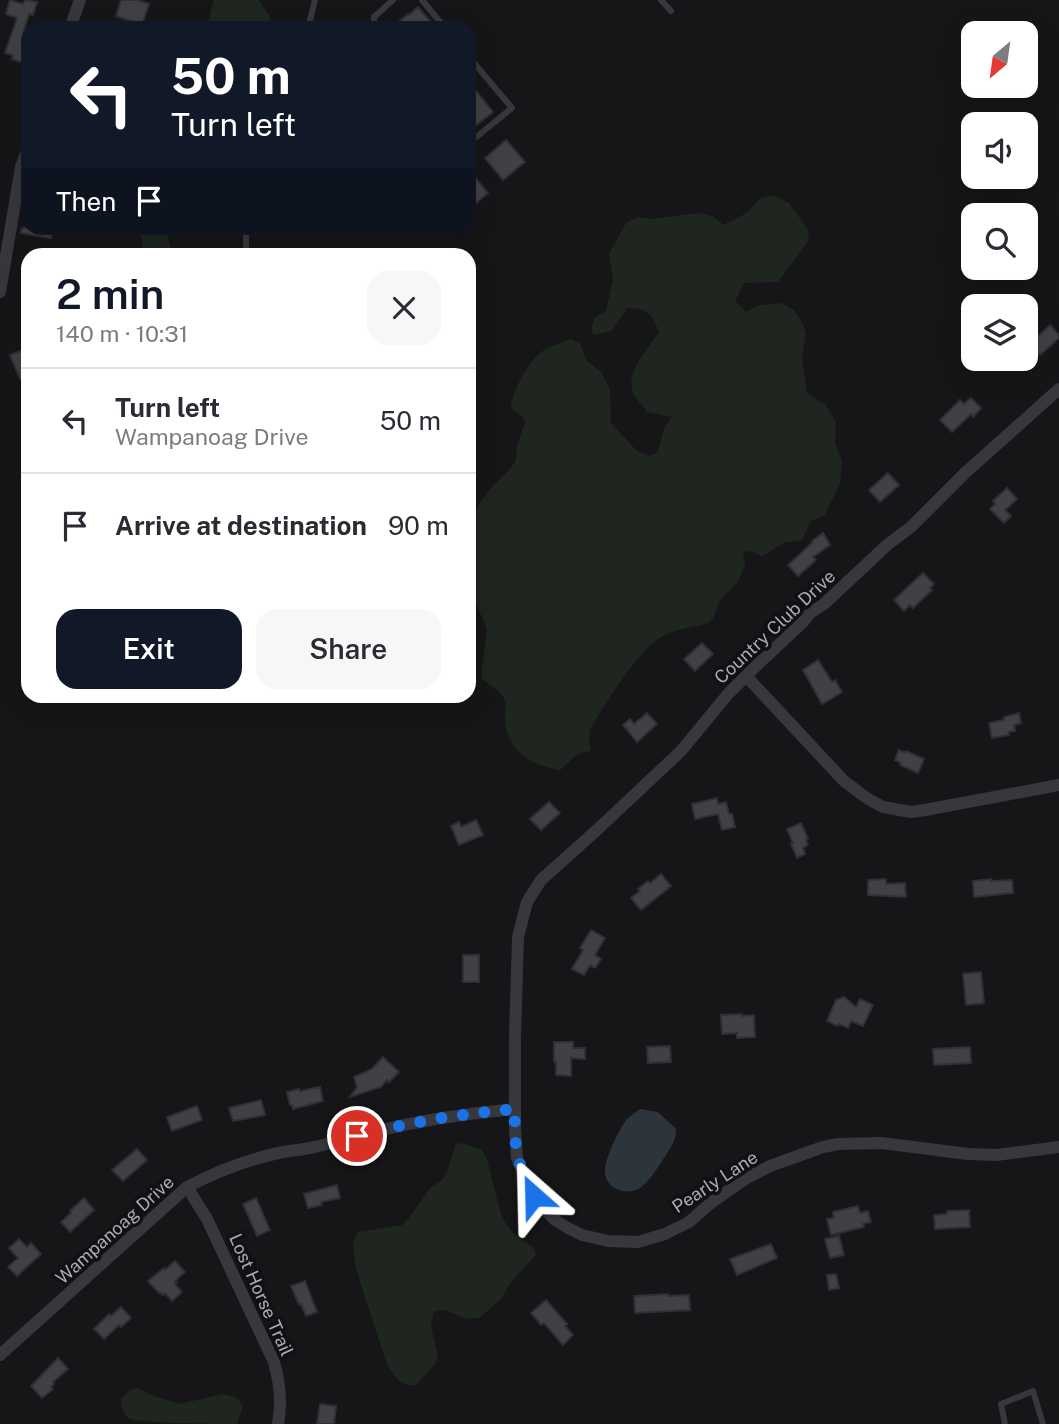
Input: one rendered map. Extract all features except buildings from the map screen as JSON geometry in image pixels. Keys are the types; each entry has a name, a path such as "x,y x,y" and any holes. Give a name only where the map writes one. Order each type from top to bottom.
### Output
{"street":[{"path":"72,21 80,0"},
{"path":"0,292 21,167"},
{"name":"Country Club Drive","path":"527,902 541,880 681,751 728,694 810,613 824,604 887,545 911,527 965,473 1059,389"},
{"path":"746,676 844,781 883,807 925,810 1059,785"},
{"name":"Pearly Lane","path":"527,902 518,937 516,959 517,1158 526,1181 543,1208 555,1220 582,1235 608,1241 638,1242 665,1234 689,1222 745,1179 770,1166 838,1144 882,1143 996,1156 1059,1147"},
{"name":"Wampanoag Drive","path":"0,1355 187,1188 212,1174 242,1163 378,1130 432,1119 515,1109"},
{"name":"Lost Horse Trail","path":"187,1188 207,1219 274,1362 281,1407 278,1424"}],"lane":[{"path":"310,21 315,0"},
{"path":"374,21 374,17 393,0"},
{"path":"422,0 439,21"},
{"path":"661,0 671,11"},
{"path":"476,68 512,108 476,137"},
{"path":"1005,1424 1001,1404 1033,1391 1043,1424"}],"shaded area":[{"path":"214,0 259,0 271,21 208,21"},
{"path":"773,195 789,203 809,231 808,241 778,282 744,283 735,301 746,312 760,305 782,303 794,310 803,324 806,334 802,357 807,393 826,405 836,423 835,443 842,461 840,483 825,515 811,521 802,540 783,543 762,557 754,552 743,551 745,566 737,583 720,600 709,623 666,634 652,643 622,679 590,730 591,751 579,753 560,770 549,768 530,760 515,747 506,729 504,697 481,677 487,629 476,603 476,512 489,490 516,460 517,446 525,422 522,416 511,408 517,387 530,364 543,351 571,339 580,343 586,360 602,373 610,390 611,423 637,451 649,456 657,453 665,426 672,417 647,412 634,395 631,385 639,361 659,332 654,321 644,311 627,308 612,331 595,335 591,331 594,318 606,311 613,280 609,254 626,223 637,217 651,219 699,213 712,216 724,225 748,212 760,198"},
{"path":"141,235 167,235 170,248 142,248"},
{"path":"640,1109 658,1112 676,1129 676,1134 669,1151 646,1183 635,1190 619,1190 607,1180 605,1169 620,1130 627,1119"},
{"path":"462,1143 482,1150 487,1159 502,1218 513,1233 534,1248 536,1255 510,1283 502,1298 479,1318 466,1319 445,1310 434,1311 431,1326 438,1355 436,1363 416,1385 407,1385 398,1380 387,1365 356,1269 353,1246 355,1237 358,1232 402,1225 431,1187 441,1181 447,1172 456,1144"},
{"path":"139,1388 179,1404 223,1394 236,1397 243,1406 237,1424 135,1420 124,1413 121,1398 132,1389"}],"route":[{"path":"357,1136 432,1119 515,1109 517,1158 534,1196"}]}
